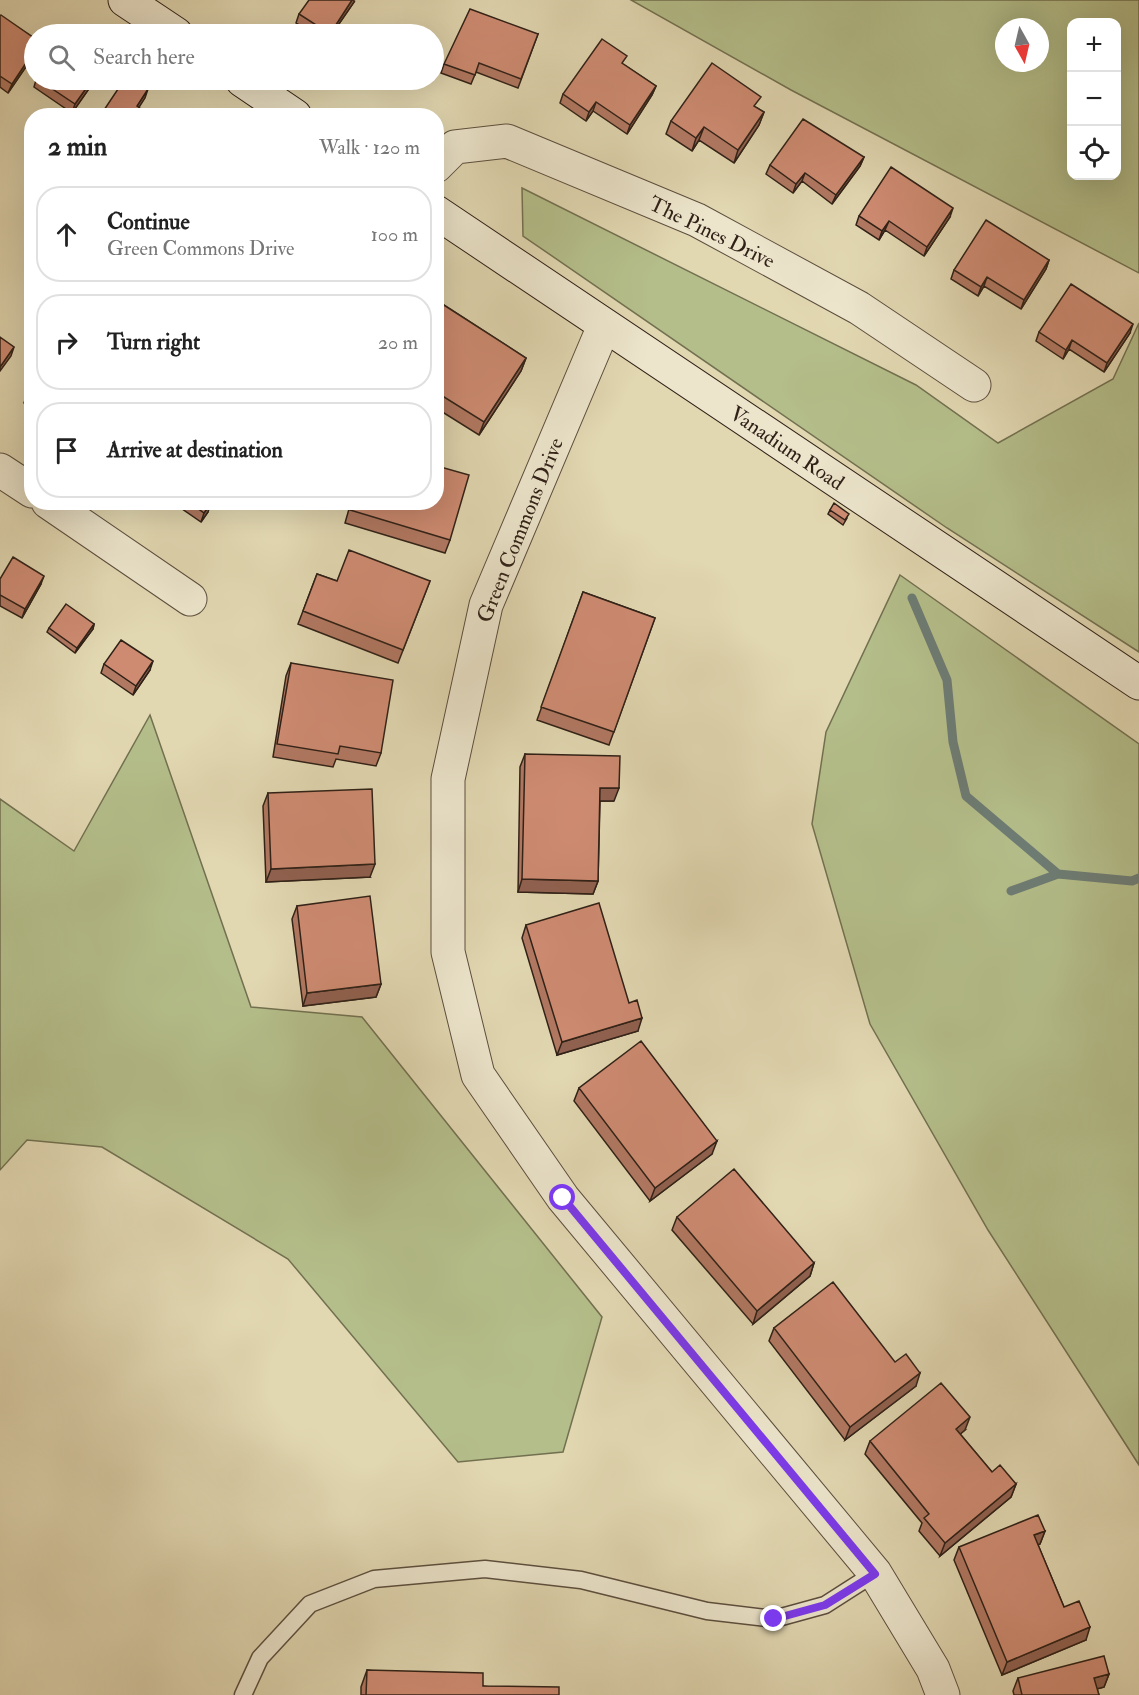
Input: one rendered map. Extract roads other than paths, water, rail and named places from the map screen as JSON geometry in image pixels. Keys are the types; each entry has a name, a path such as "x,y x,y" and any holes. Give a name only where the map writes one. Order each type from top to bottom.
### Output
{"street":[{"path":"125,0 161,24"},
{"path":"257,90 283,108"},
{"name":"The Pines Drive","path":"444,158 455,147 507,141 697,220 859,308 974,385"},
{"name":"Vanadium Road","path":"444,217 1139,683"},
{"name":"Green Commons Drive","path":"604,326 486,605 448,779 448,952 477,1075 563,1198 875,1574 933,1669 943,1695"},
{"path":"0,470 24,486"},
{"path":"60,510 190,599"}],"lane":[{"path":"243,1695 260,1658 310,1604 374,1579 485,1569 496,1570 581,1580 707,1611 774,1619 825,1605 875,1574"}],"waterway":[{"path":"912,598 947,680 953,742 966,796 1058,874"},
{"path":"1011,891 1058,874 1132,881 1139,878"}]}
